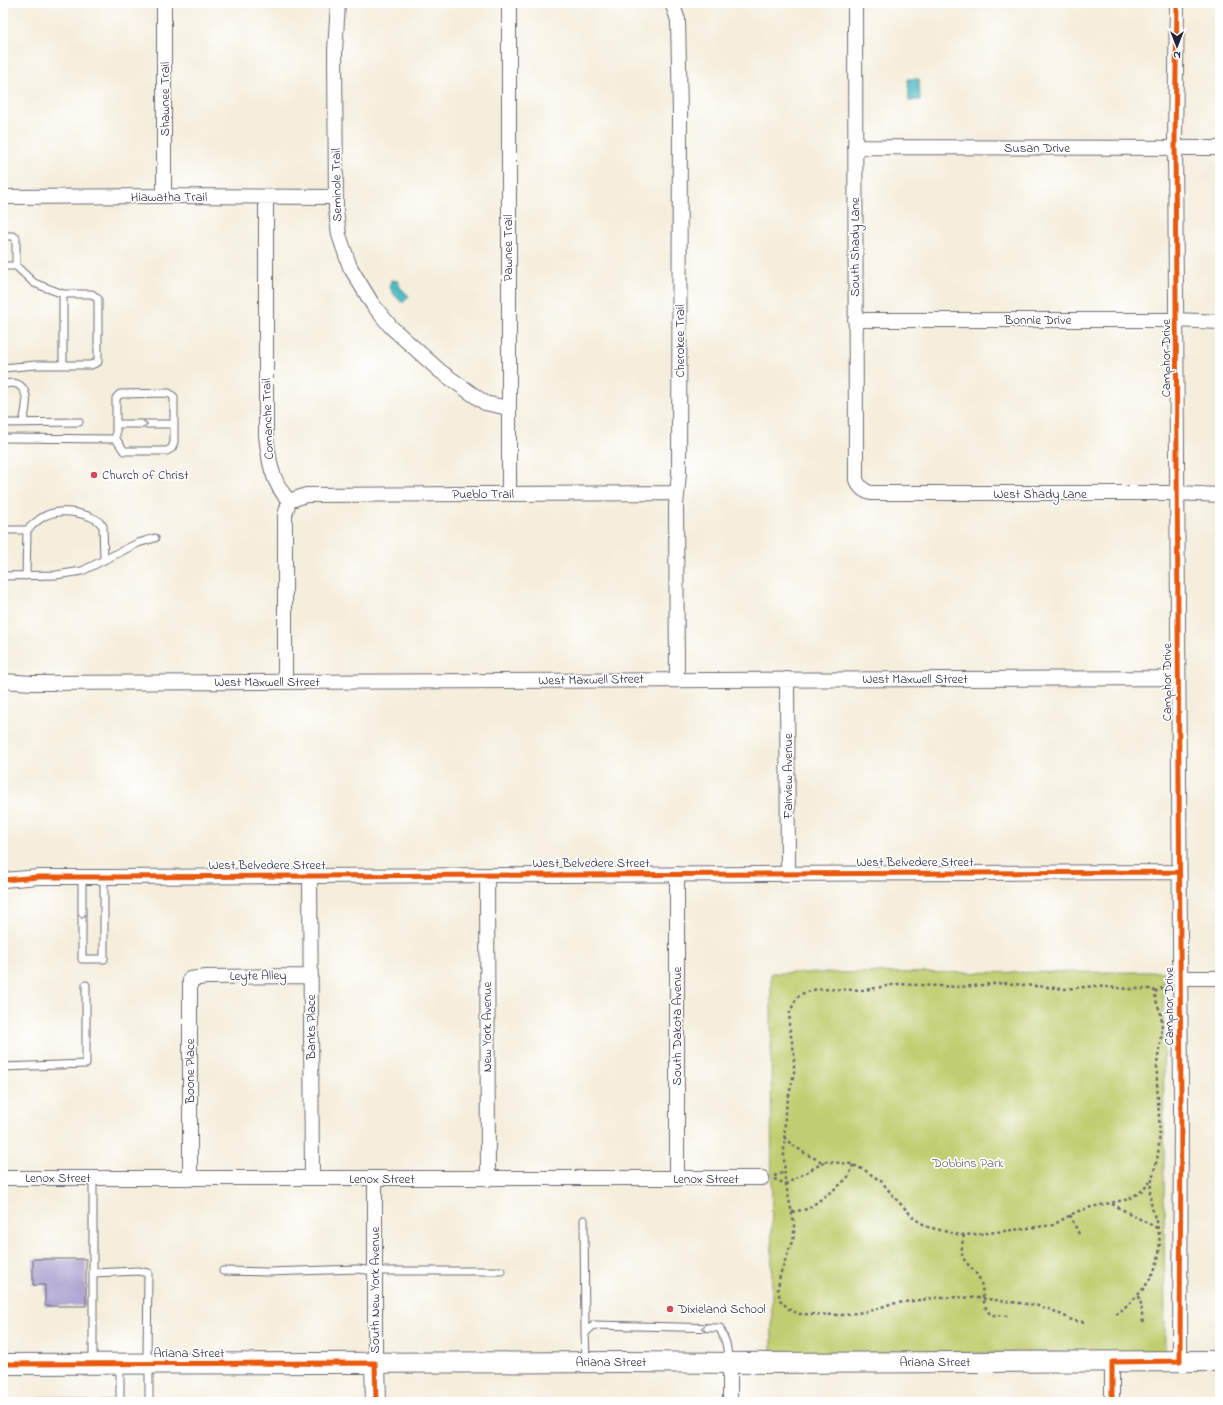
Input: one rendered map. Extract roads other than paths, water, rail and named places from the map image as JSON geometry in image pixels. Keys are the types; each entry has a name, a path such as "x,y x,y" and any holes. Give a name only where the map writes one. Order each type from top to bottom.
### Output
{"street":[{"name":"Shawnee Trail","path":"164,3 164,196"},
{"name":"Seminole Trail","path":"338,3 335,51 335,197 339,235 350,267 373,305 391,327 440,371 485,403 508,408"},
{"name":"Pawnee Trail","path":"509,3 509,494"},
{"name":"Cherokee Trail","path":"672,3 678,20 680,113 680,473 677,493 677,679"},
{"name":"South Shady Lane","path":"855,3 856,480 862,489"},
{"name":"Camphor Drive","path":"1178,3 1175,139 1180,978 1180,1361"},
{"name":"Susan Drive","path":"855,147 1220,148"},
{"name":"Hiawatha Trail","path":"3,197 335,197"},
{"name":"Comanche Trail","path":"266,197 266,435 272,473 282,493 290,501"},
{"name":"Bonnie Drive","path":"856,320 1176,320 1220,322"},
{"name":"West Shady Lane","path":"862,489 871,493 904,494 1178,493 1220,495"},
{"name":"Pueblo Trail","path":"290,501 306,495 677,493"},
{"path":"285,682 285,515 290,501"},
{"name":"West Maxwell Street","path":"3,681 32,683 1178,678"},
{"name":"Fairview Avenue","path":"787,679 788,874"},
{"name":"West Belvedere Street","path":"3,880 39,877 310,875 1179,872"},
{"name":"South Dakota Avenue","path":"677,874 677,1179"},
{"name":"Banks Place","path":"310,875 312,1178"},
{"name":"New York Avenue","path":"487,875 488,1179"},
{"name":"Leyte Alley","path":"206,977 311,976"},
{"name":"Boone Place","path":"190,1179 190,979 206,977"},
{"path":"1180,978 1220,978"},
{"name":"Lenox Street","path":"3,1178 762,1178"},
{"name":"South New York Avenue","path":"376,1179 376,1402"},
{"name":"Ariana Street","path":"3,1364 1220,1361"},
{"path":"1112,1362 1112,1402"},
{"path":"730,1363 730,1402"}],"lane":[{"path":"3,236 13,236 16,238 16,266"},
{"path":"3,266 16,266 34,283 63,294 92,294 98,299 98,362 91,365 36,365 3,368"},
{"path":"63,294 63,365"},
{"path":"3,384 13,383 20,386 25,392 26,402 23,422"},
{"path":"168,393 174,397 174,424 174,442 172,448 167,451 124,451 116,439 116,398 120,394 168,393"},
{"path":"3,423 79,422"},
{"path":"116,424 174,424"},
{"path":"3,438 116,439"},
{"path":"3,530 27,530 47,514 59,512 79,513 94,518 103,526 104,560"},
{"path":"26,576 27,530"},
{"path":"3,576 56,576 82,571 138,543 155,538"},
{"path":"82,877 82,959 104,959 104,877"},
{"path":"3,1067 86,1064 86,985"},
{"path":"93,1178 93,1363"},
{"path":"584,1220 586,1362"},
{"path":"223,1272 358,1269 376,1271 501,1271"},
{"path":"93,1273 148,1273 147,1355 149,1364 149,1402"},
{"path":"586,1333 594,1325 720,1328 726,1343 730,1363"},
{"path":"37,1402 119,1402 120,1364"}],"water":[{"path":"908,79 919,79 920,100 909,101"},
{"path":"391,280 398,281 400,287 409,296 404,302 401,302 392,292 390,287"}],"place":[{"name":"Church of Christ","path":"94,475"},
{"name":"Dixieland School","path":"670,1309"}],"park label":[{"name":"Dobbins Park","path":"968,1163"}]}
